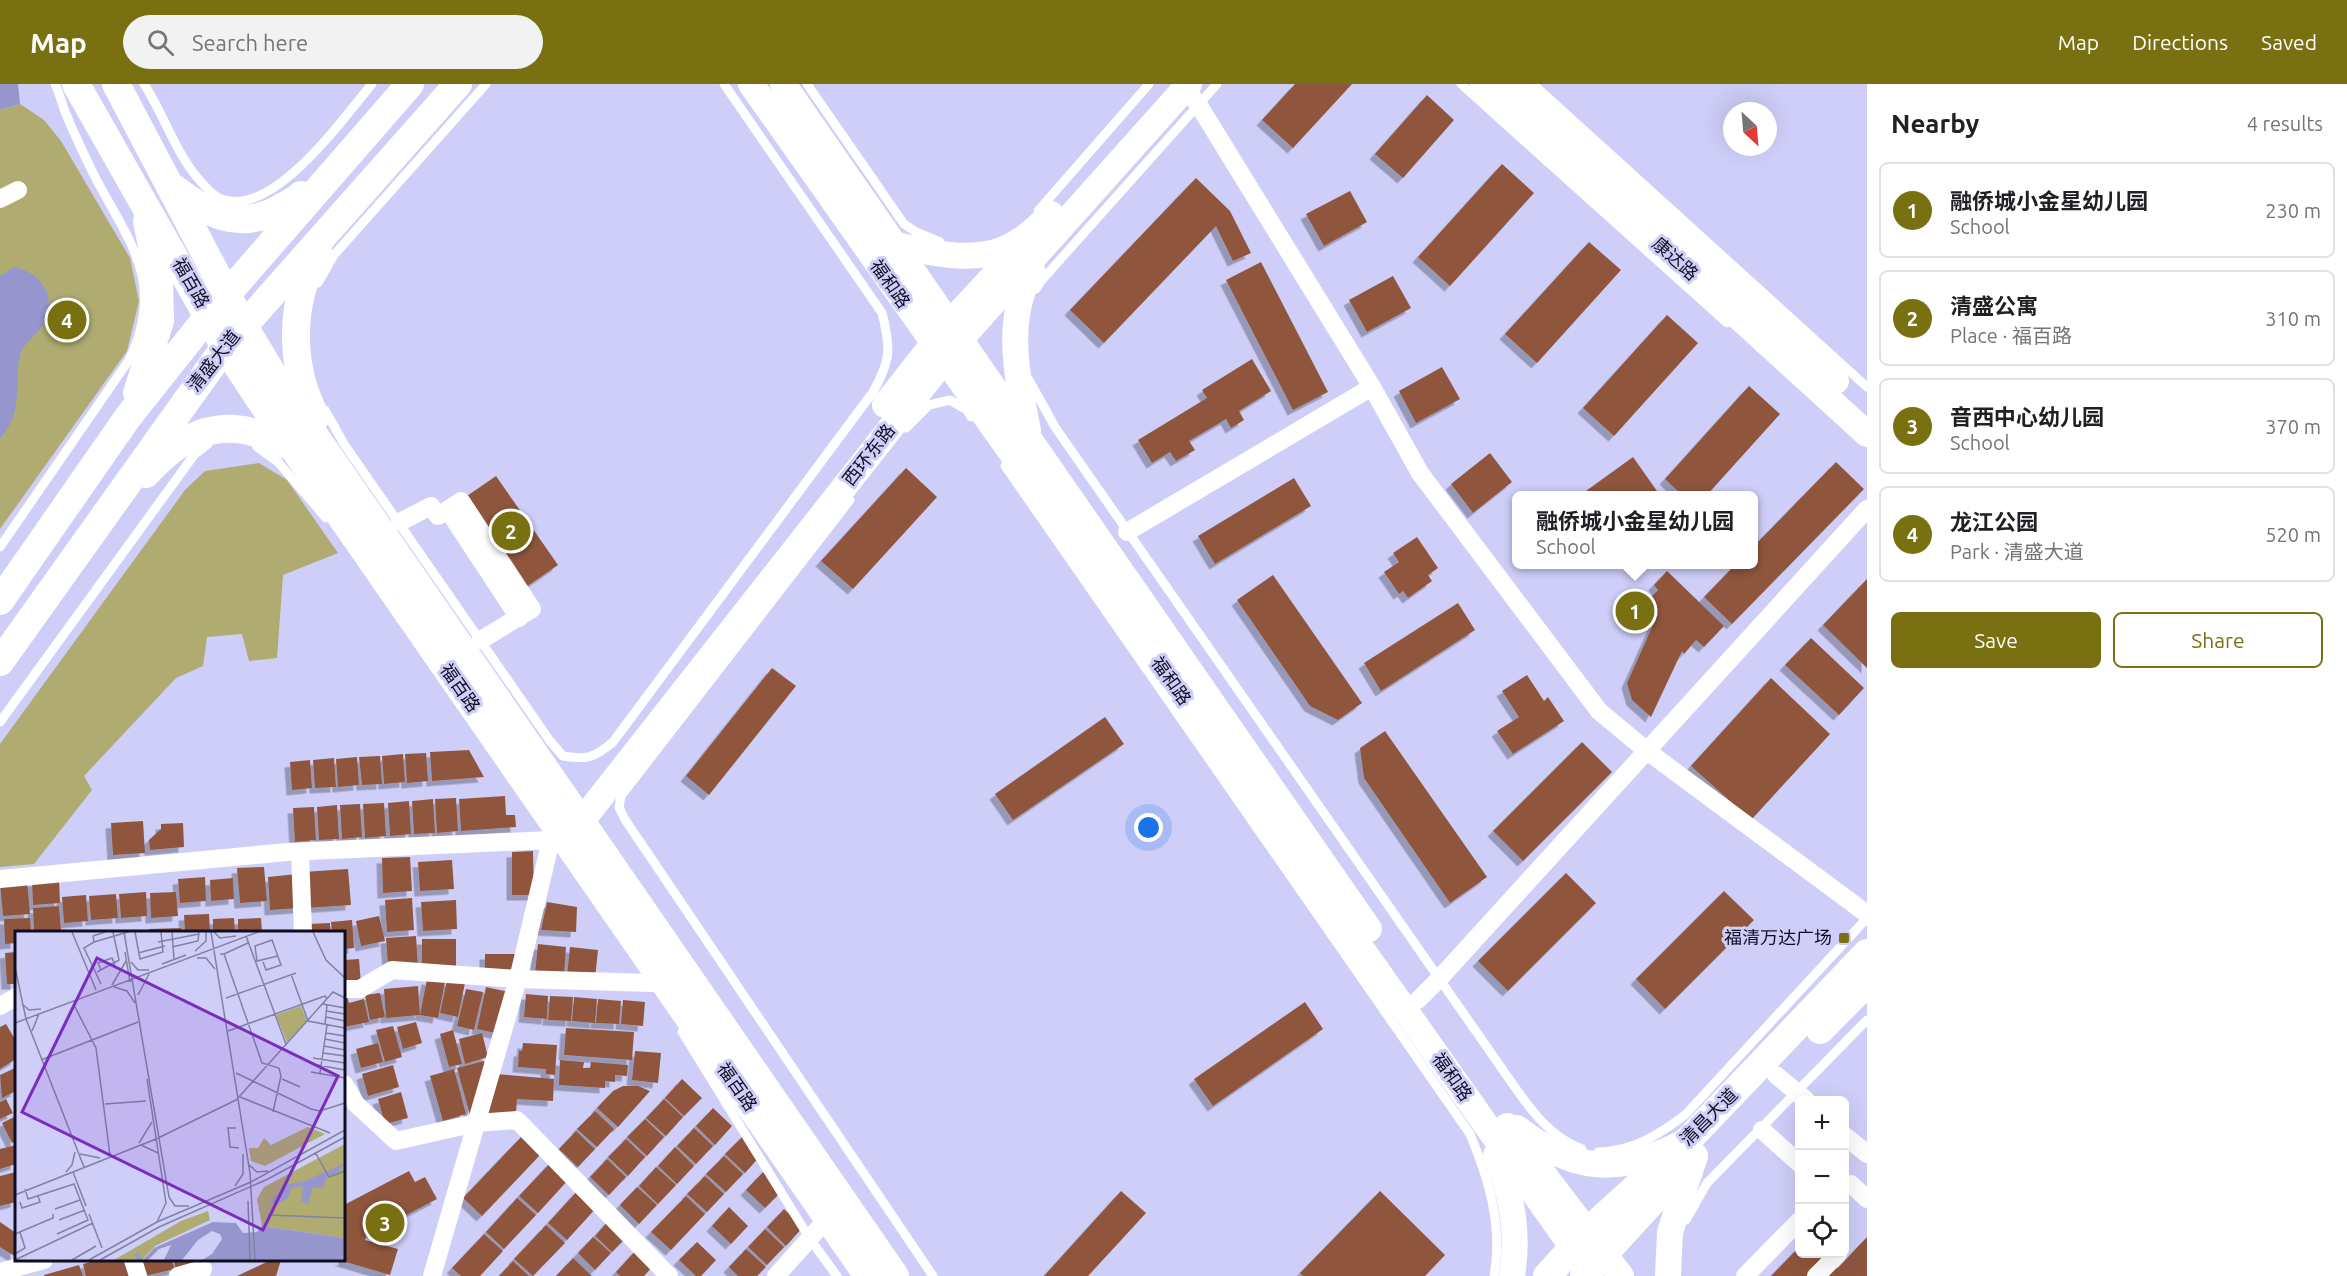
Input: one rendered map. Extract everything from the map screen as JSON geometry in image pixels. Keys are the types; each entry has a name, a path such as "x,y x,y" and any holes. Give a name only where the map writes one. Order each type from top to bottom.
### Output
{"main road":[{"name":"福百路","path":"116,84 243,325 277,381 358,499 562,832 819,1229 868,1276"},
{"name":"清盛大道","path":"0,601 128,417 227,293 410,84"},
{"name":"清盛大道","path":"0,662 225,347 458,84"},
{"name":"福百路","path":"63,85 134,183 225,347 293,447 562,832 895,1276"},
{"path":"167,183 210,214 225,219 246,220 267,215 297,200 345,156"},
{"path":"128,417 152,352 160,321 159,281 145,211 134,183"},
{"path":"335,222 315,256 303,288 295,352 297,369 307,400 344,462 358,499"},
{"path":"94,531 151,468 195,433 218,428 244,430 293,447"},
{"name":"清昌大道","path":"1599,1271 1693,1147 1867,953"},
{"name":"清昌大道","path":"1547,1276 1580,1239 1693,1147 1793,1089 1867,983"}],"street":[{"name":"福和路","path":"751,84 946,343 1487,1112 1580,1239 1599,1271"},
{"name":"福和路","path":"783,84 894,244 946,343 1030,439 1418,1000 1487,1112"},
{"name":"康达路","path":"1483,84 1867,434"},
{"name":"康达路","path":"1512,84 1867,410"},
{"path":"1186,90 1372,387 1420,473 1599,711 1647,751 1867,916"},
{"name":"西环东路","path":"946,343 1043,248 1186,90"},
{"name":"西环东路","path":"562,832 946,343 1051,214 1186,90"},
{"path":"0,199 18,190"},
{"path":"894,244 926,253 987,256 1018,242 1051,214"},
{"path":"1030,439 1016,372 1015,329 1018,299 1043,248"},
{"path":"1128,531 1372,387"},
{"path":"400,522 431,506 438,516 461,501 532,609 481,640"},
{"path":"1418,1000 1439,980 1867,509"},
{"path":"0,879 300,852 562,832 432,1276"},
{"path":"300,852 303,931"},
{"path":"345,988 360,989 392,970 655,988"},
{"path":"0,1006 15,998"},
{"path":"345,1088 356,1104 396,1141 476,1123 517,1120 669,1276"},
{"path":"1487,1112 1563,1157 1583,1164 1606,1166 1693,1147 1670,1232 1668,1276"},
{"path":"1487,1112 1513,1203 1515,1224 1512,1276"},
{"path":"1762,1130 1795,1160"},
{"path":"1849,1138 1867,1154"},
{"path":"1849,1184 1867,1198"},
{"path":"1745,1276 1795,1225"},
{"path":"776,1276 819,1229"},
{"path":"1816,1276 1834,1258"},
{"path":"0,1272 40,1261"},
{"path":"133,1261 138,1276"},
{"path":"178,1276 203,1269"}],"lane":[{"path":"144,84 195,175 219,198 242,200 262,197 300,167 372,84"},
{"path":"316,291 334,255 486,84"},
{"path":"310,369 318,394 344,444 563,756 580,759 597,756 613,742 873,392 885,371 890,342 882,313 724,84"},
{"path":"807,84 904,224 916,232 945,244 966,248 983,244"},
{"path":"1014,232 1024,226 1149,84"},
{"path":"1217,84 1186,90 1041,281 1025,311 1022,357 1029,382 1043,408 1537,1118 1564,1142 1588,1152 1614,1151 1635,1146 1663,1132 1686,1114 1867,916"},
{"path":"1461,84 1735,330"},
{"path":"1533,84 1867,387"},
{"path":"0,547 118,379 137,343 145,310 145,284 138,258 93,173 65,113 63,85"},
{"path":"902,434 929,405 950,400 966,410 980,430"},
{"path":"1832,416 1867,448"},
{"path":"0,722 194,455 206,444 220,441"},
{"path":"249,443 278,462 331,524"},
{"path":"1001,459 1470,1134 1492,1194 1497,1224 1494,1276"},
{"path":"858,489 621,796 619,807 624,818 830,1127 933,1276"},
{"path":"338,532 465,714"},
{"path":"632,954 655,988"},
{"path":"1674,1276 1678,1246 1688,1214 1707,1183 1762,1130 1793,1089 1867,1020"},
{"path":"676,1023 819,1229 837,1276"}],"shaded area":[{"path":"20,104 44,120 61,141 130,258 139,301 127,351 0,529 0,110"},
{"path":"259,463 287,480 338,553 283,575 277,658 249,661 242,634 207,637 203,666 176,678 84,776 92,790 34,864 0,867 0,744 185,490 205,471"}],"water":[{"path":"0,84 18,84 20,104 0,110"},
{"path":"14,267 24,270 40,281 48,297 49,306 42,326 21,351 13,418 0,439 0,276"}],"building":[{"path":"1295,84 1352,84 1293,148 1262,120"},
{"path":"1427,95 1454,120 1403,178 1375,154"},
{"path":"1502,164 1534,193 1450,286 1418,257"},
{"path":"1196,178 1230,211 1251,253 1233,261 1216,226 1104,343 1070,310"},
{"path":"1350,191 1367,222 1324,246 1306,214"},
{"path":"1589,242 1621,270 1537,363 1505,334"},
{"path":"1261,262 1328,392 1293,410 1226,280"},
{"path":"1393,276 1411,308 1367,332 1349,300"},
{"path":"1667,315 1698,343 1614,436 1583,408"},
{"path":"1252,359 1271,391 1239,411 1244,420 1231,428 1226,419 1189,441 1195,450 1176,461 1170,452 1152,463 1138,440 1207,398 1202,390"},
{"path":"1442,367 1460,399 1416,423 1399,391"},
{"path":"1749,386 1780,414 1711,491 1678,491 1665,479"},
{"path":"1490,453 1512,482 1473,513 1451,484"},
{"path":"1633,457 1657,491 1586,491"},
{"path":"1836,462 1864,489 1732,624 1704,597 1731,569 1758,569 1758,542"},
{"path":"906,468 937,497 853,589 821,561"},
{"path":"496,476 558,565 526,587 464,498"},
{"path":"1294,478 1311,506 1215,564 1198,536"},
{"path":"1417,537 1438,568 1428,575 1432,581 1408,598 1403,591 1399,594 1384,572 1399,562 1393,553"},
{"path":"1667,571 1724,626 1704,647 1696,640 1684,654 1682,651 1651,717 1632,700 1627,683 1658,614 1646,602 1658,590 1654,585"},
{"path":"1273,575 1362,703 1338,720 1310,706 1237,600"},
{"path":"1867,579 1867,668 1823,625"},
{"path":"1458,603 1475,630 1381,691 1364,663"},
{"path":"1811,638 1864,688 1839,715 1785,665"},
{"path":"772,668 796,686 709,795 686,776"},
{"path":"1527,675 1544,701 1548,697 1564,721 1513,754 1497,731 1519,717 1502,691"},
{"path":"1771,678 1830,734 1751,820 1691,766"},
{"path":"1105,717 1124,744 1013,820 995,794"},
{"path":"1385,731 1487,877 1450,903 1364,778 1360,748"},
{"path":"1582,742 1612,772 1523,861 1493,831"},
{"path":"469,750 484,777 432,781 430,752"},
{"path":"426,753 428,781 407,783 405,754"},
{"path":"403,754 405,782 384,784 382,756"},
{"path":"380,756 382,784 362,785 359,757"},
{"path":"357,757 359,785 338,787 336,759"},
{"path":"334,758 336,787 315,788 313,760"},
{"path":"310,760 312,788 292,790 290,762"},
{"path":"505,796 506,815 515,815 516,827 461,831 459,799"},
{"path":"456,798 458,831 437,833 435,799"},
{"path":"433,799 435,833 414,834 412,801"},
{"path":"409,801 411,834 390,836 388,803"},
{"path":"384,803 386,836 365,838 363,804"},
{"path":"360,804 362,837 342,839 340,805"},
{"path":"337,805 339,839 319,840 317,807"},
{"path":"314,807 316,840 295,842 293,808"},
{"path":"143,821 145,853 113,855 111,823"},
{"path":"183,823 184,847 150,850 149,840 161,829 161,824"},
{"path":"533,851 534,895 512,895 512,852"},
{"path":"410,857 412,891 383,893 382,858"},
{"path":"452,860 454,889 420,891 418,862"},
{"path":"264,867 267,901 240,903 237,868"},
{"path":"348,869 351,905 306,908 303,872"},
{"path":"1566,873 1596,903 1508,991 1478,961"},
{"path":"297,874 299,908 270,910 268,877"},
{"path":"205,877 206,901 180,903 178,879"},
{"path":"233,878 234,899 211,901 210,880"},
{"path":"59,879 60,903 33,905 32,881"},
{"path":"27,880 30,914 3,916 0,882"},
{"path":"1724,891 1754,920 1665,1009 1636,979"},
{"path":"146,892 147,916 121,918 119,894"},
{"path":"176,892 178,916 151,918 150,893"},
{"path":"116,894 118,918 91,920 89,896"},
{"path":"86,895 88,921 64,923 62,897"},
{"path":"412,898 414,930 387,932 385,900"},
{"path":"456,900 457,929 423,931 421,902"},
{"path":"547,902 577,907 576,932 541,930"},
{"path":"59,906 61,930 34,931 33,908"},
{"path":"209,914 210,931 185,931 184,915"},
{"path":"379,916 385,941 361,946 356,921"},
{"path":"30,918 31,931 15,931 15,943 5,944 4,919"},
{"path":"234,918 235,931 213,931 213,919"},
{"path":"261,918 262,931 238,931 238,919"},
{"path":"352,920 354,948 345,949 345,931 332,931 331,922"},
{"path":"330,923 330,931 308,931 308,924"},
{"path":"181,928 181,931 149,931 149,929"},
{"path":"416,936 418,968 388,965 386,938"},
{"path":"422,939 456,939 456,968 422,968"},
{"path":"538,944 566,947 564,976 535,973"},
{"path":"570,947 598,950 595,979 567,976"},
{"path":"15,952 15,984 7,984 5,953"},
{"path":"485,954 517,954 512,975 485,974"},
{"path":"359,959 361,984 345,985 345,960"},
{"path":"427,979 445,982 438,1018 420,1015"},
{"path":"447,980 465,983 458,1017 440,1013"},
{"path":"418,986 420,1015 386,1018 384,989"},
{"path":"486,987 509,992 500,1034 477,1029"},
{"path":"466,989 483,992 474,1030 457,1026"},
{"path":"380,993 385,1017 370,1020 365,995"},
{"path":"526,994 548,996 547,1019 524,1017"},
{"path":"347,996 349,1003 364,999 369,1022 345,1027 345,997"},
{"path":"550,996 573,997 571,1021 548,1020"},
{"path":"574,997 597,999 595,1023 572,1021"},
{"path":"598,999 621,1001 619,1024 596,1023"},
{"path":"623,1000 645,1002 643,1026 621,1024"},
{"path":"1305,1002 1323,1029 1213,1106 1194,1079"},
{"path":"416,1022 422,1043 403,1049 397,1027"},
{"path":"6,1024 15,1039 15,1060 0,1069 0,1027"},
{"path":"393,1026 402,1057 385,1062 376,1030"},
{"path":"566,1028 634,1032 632,1060 564,1055"},
{"path":"453,1030 462,1064 449,1067 440,1034"},
{"path":"482,1033 488,1057 465,1064 459,1039"},
{"path":"378,1043 383,1062 361,1068 356,1049"},
{"path":"523,1043 557,1045 555,1075 546,1074 546,1069 518,1067 519,1051 522,1051"},
{"path":"635,1051 661,1053 658,1083 632,1080"},
{"path":"560,1060 584,1062 583,1068 590,1068 591,1062 628,1065 627,1076 615,1075 615,1082 605,1081 605,1088 559,1085"},
{"path":"484,1061 488,1074 470,1115 457,1068"},
{"path":"393,1065 399,1087 368,1096 362,1074"},
{"path":"15,1068 15,1092 2,1098 0,1075"},
{"path":"454,1069 466,1114 443,1121 430,1076"},
{"path":"496,1074 554,1079 553,1101 517,1099 516,1112 488,1114"},
{"path":"682,1079 702,1098 684,1116 665,1098"},
{"path":"623,1086 638,1086 650,1091 618,1127 597,1108 613,1091"},
{"path":"401,1092 408,1118 385,1124 378,1099"},
{"path":"6,1099 13,1113 0,1119 0,1102"},
{"path":"664,1099 683,1117 666,1136 646,1118"},
{"path":"713,1108 732,1126 715,1145 696,1126"},
{"path":"595,1111 614,1129 597,1147 577,1129"},
{"path":"15,1116 15,1142 12,1143 2,1123"},
{"path":"645,1119 664,1137 647,1156 627,1137"},
{"path":"694,1128 713,1146 696,1164 677,1146"},
{"path":"576,1131 595,1149 578,1167 559,1149"},
{"path":"743,1136 762,1154 745,1173 725,1154"},
{"path":"521,1137 540,1155 482,1216 463,1198"},
{"path":"626,1139 645,1157 628,1176 608,1157"},
{"path":"15,1145 15,1164 0,1169 0,1149"},
{"path":"675,1147 694,1166 677,1184 658,1166"},
{"path":"724,1156 743,1174 726,1192 706,1174"},
{"path":"607,1159 626,1177 609,1195 590,1177"},
{"path":"551,1162 569,1179 538,1213 519,1196"},
{"path":"656,1167 676,1185 658,1204 639,1186"},
{"path":"409,1171 415,1182 425,1177 437,1199 366,1236 365,1240 398,1249 390,1275 342,1261 345,1261 345,1204"},
{"path":"15,1172 15,1202 0,1206 0,1176"},
{"path":"763,1172 783,1190 765,1208 746,1190"},
{"path":"705,1176 724,1194 707,1212 687,1194"},
{"path":"637,1187 657,1205 639,1224 620,1205"},
{"path":"579,1189 598,1206 567,1240 548,1223"},
{"path":"1121,1191 1146,1213 1088,1276 1044,1276"},
{"path":"1380,1191 1445,1255 1425,1276 1303,1276 1300,1273"},
{"path":"686,1196 705,1214 671,1250 651,1232"},
{"path":"517,1198 536,1215 504,1249 486,1232"},
{"path":"729,1207 748,1226 731,1244 712,1226"},
{"path":"784,1209 803,1227 786,1246 767,1227"},
{"path":"610,1219 628,1236 612,1252 595,1236"},
{"path":"0,1222 15,1232 15,1256 0,1247"},
{"path":"546,1225 565,1243 533,1276 514,1259"},
{"path":"765,1229 784,1247 767,1265 748,1247"},
{"path":"484,1234 503,1251 480,1276 461,1276 452,1268"},
{"path":"593,1237 611,1253 595,1270 578,1253"},
{"path":"1867,1237 1867,1276 1771,1276 1795,1251 1795,1258 1827,1258 1838,1268"},
{"path":"697,1242 716,1260 701,1276 696,1276 679,1260"},
{"path":"637,1249 654,1265 644,1276 620,1276 616,1272"},
{"path":"746,1249 766,1267 757,1276 738,1276 729,1267"},
{"path":"573,1258 592,1276 556,1276"},
{"path":"94,1261 129,1261 134,1276 86,1276 83,1264"},
{"path":"140,1261 172,1261 175,1269 145,1276"},
{"path":"173,1261 201,1261 176,1269"},
{"path":"269,1261 281,1261 276,1276 237,1276"},
{"path":"513,1261 529,1276 499,1276"},
{"path":"79,1265 83,1276 44,1276 44,1275"}],"place":[{"name":"龙江公园","path":"67,320"},
{"name":"清盛公寓","path":"511,531"},
{"name":"融侨城小金星幼儿园","path":"1635,611"},
{"name":"福清万达广场","path":"1844,938"},
{"name":"音西中心幼儿园","path":"385,1223"}]}
